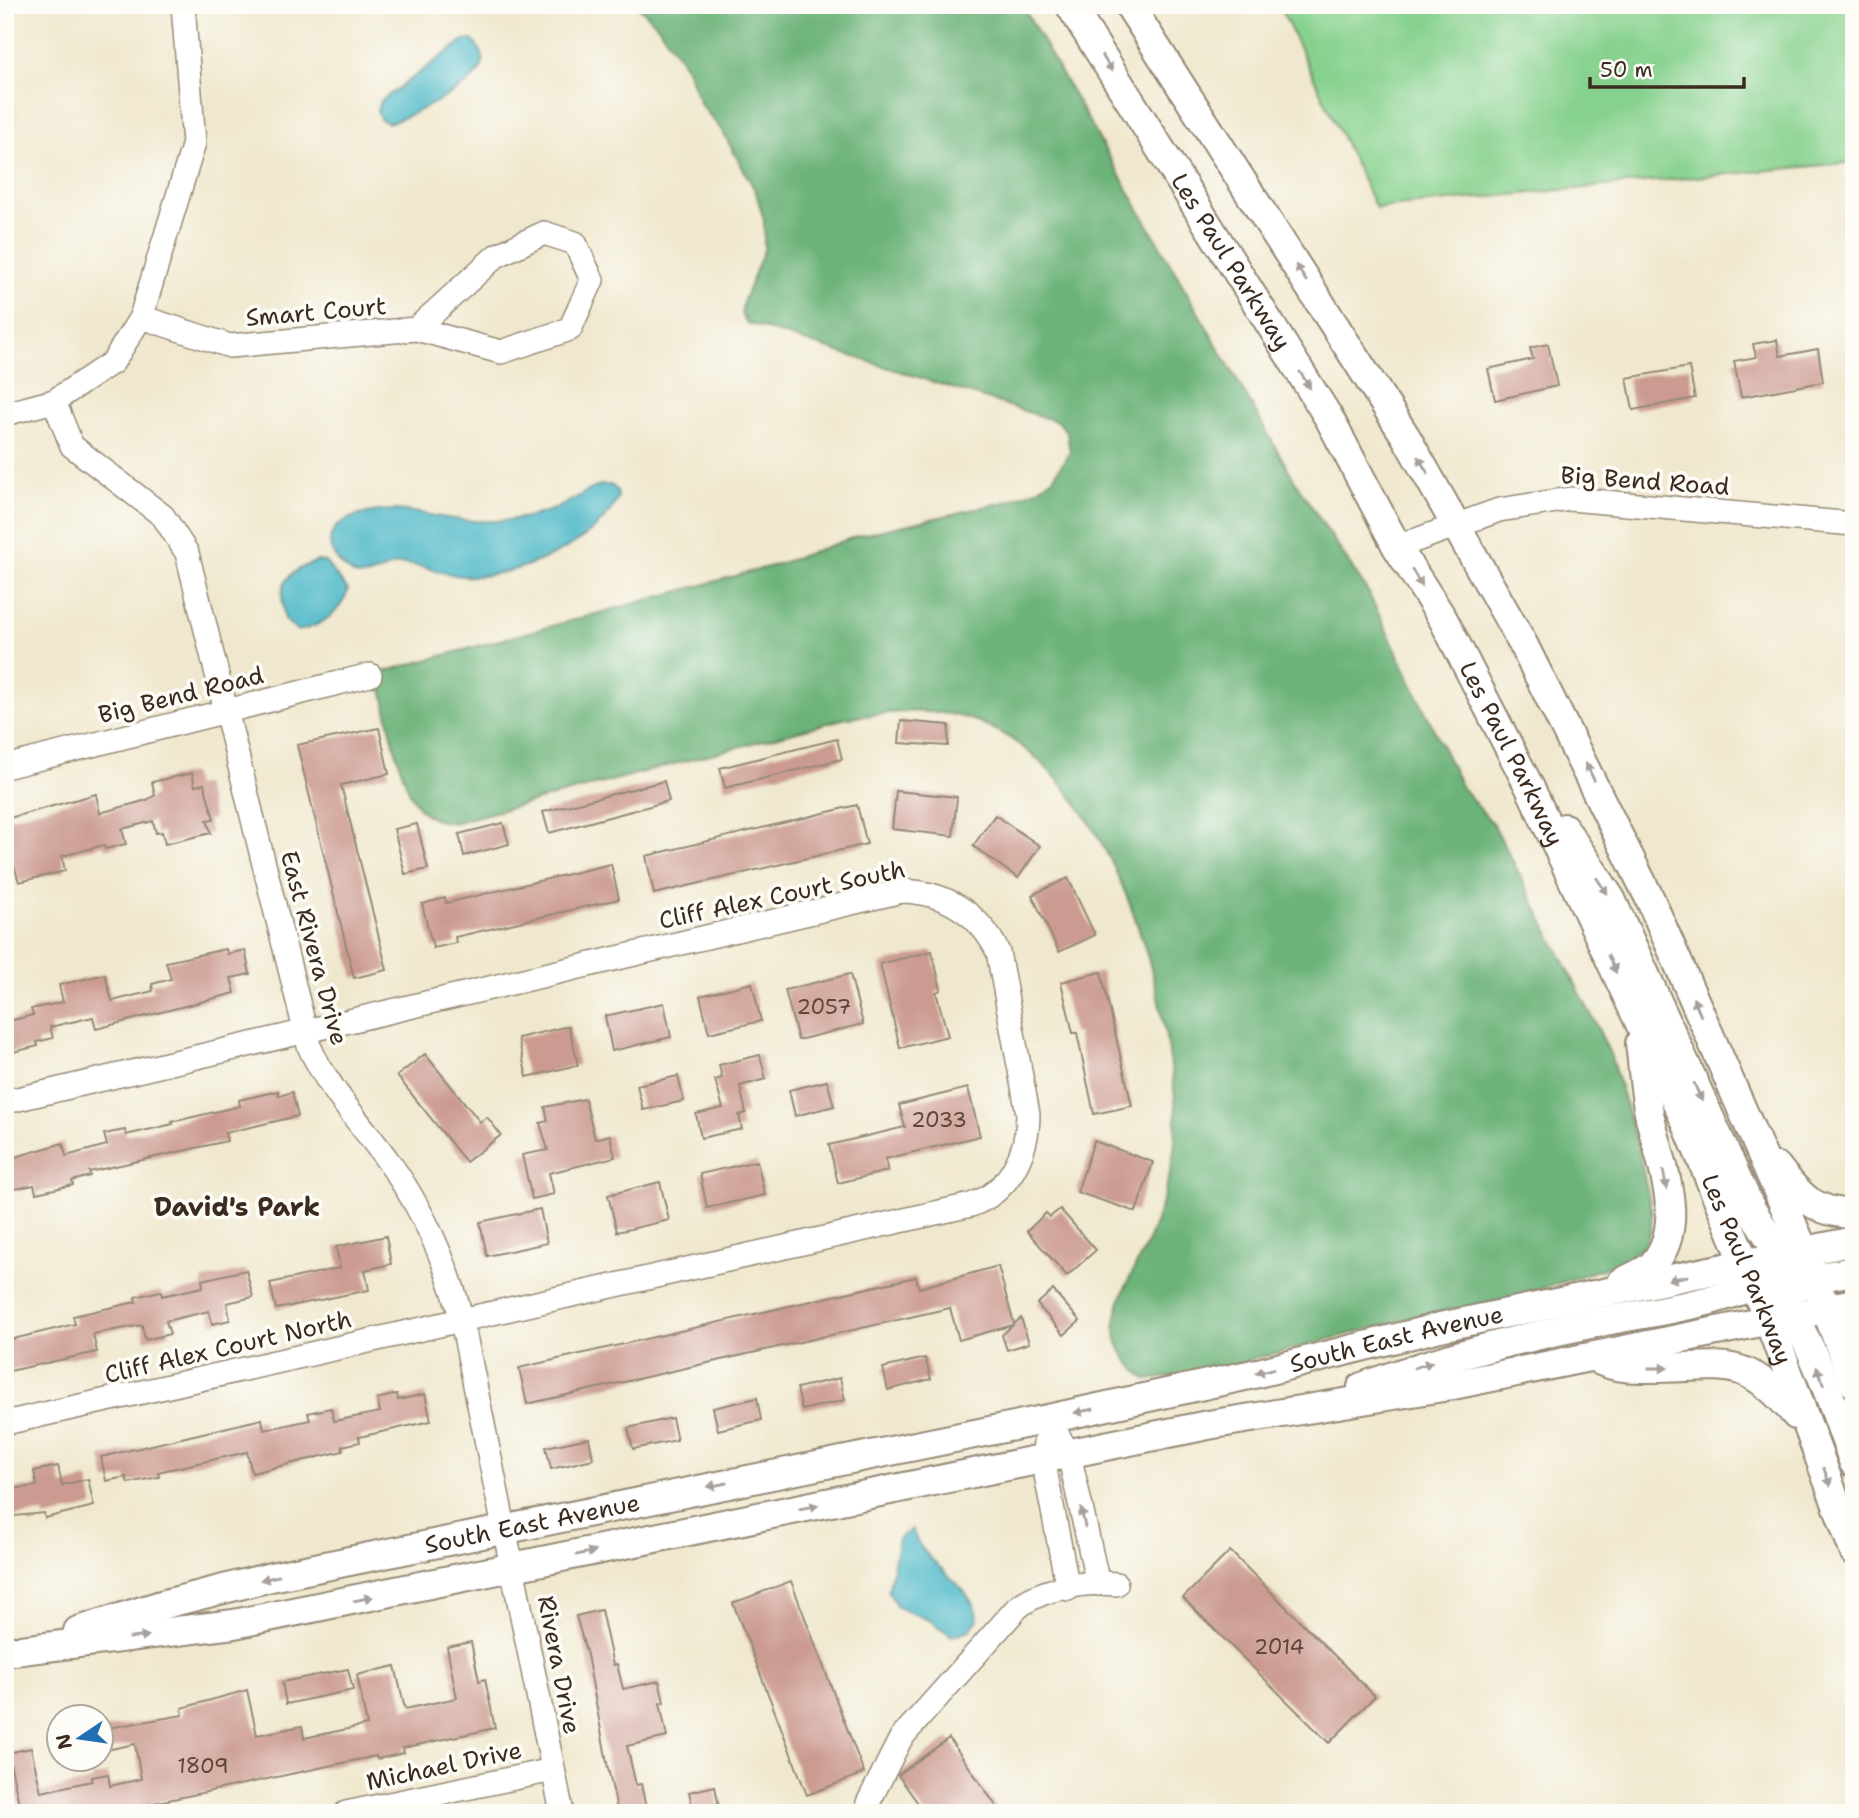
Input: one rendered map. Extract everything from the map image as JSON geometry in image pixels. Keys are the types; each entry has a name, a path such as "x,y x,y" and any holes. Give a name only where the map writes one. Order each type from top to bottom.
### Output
{"main road":[{"name":"Les Paul Parkway","path":"1070,5 1329,418 1397,547 1443,619 1509,748 1686,1122 1781,1281"},
{"name":"Les Paul Parkway","path":"1129,5 1396,420 1523,644 1620,833 1754,1137 1810,1432 1854,1551"},
{"path":"1509,748 1611,899 1750,1207 1854,1463"},
{"path":"1600,1294 1654,1265 1670,1227 1667,1192 1649,1112 1636,1016"},
{"path":"1754,1137 1795,1191 1829,1213 1854,1214"},
{"path":"1781,1281 1854,1241"},
{"path":"1290,1412 1462,1353 1781,1281 1854,1271"},
{"path":"1781,1281 1841,1305 1854,1383"},
{"name":"South East Avenue","path":"14,1650 161,1605 271,1577 1048,1419 1258,1373 1440,1327 1600,1294 1781,1281"},
{"name":"South East Avenue","path":"14,1650 234,1624 1056,1456 1290,1412 1443,1387 1592,1357 1781,1281"},
{"path":"1592,1357 1628,1368 1742,1369 1768,1383 1810,1432"}],"street":[{"path":"5,414 54,401 113,362 141,317 194,143 183,5"},
{"name":"Smart Court","path":"141,317 230,346 416,329 501,352 570,329 592,280 575,243 544,233 496,256 416,329"},
{"name":"East Rivera Drive","path":"54,401 72,446 163,516 187,553 305,1032 314,1056 392,1167 423,1221 450,1280 462,1321 504,1529"},
{"name":"Big Bend Road","path":"1397,547 1457,524 1514,507 1570,499 1854,524"},
{"name":"Big Bend Road","path":"5,767 370,675"},
{"name":"Cliff Alex Court South","path":"305,1032 902,891 925,891 950,902 964,909 987,931 998,952 1003,975 1027,1101 1028,1123 1017,1165 985,1201 462,1321"},
{"path":"5,1102 305,1032"},
{"name":"Cliff Alex Court North","path":"5,1423 462,1321"},
{"path":"1048,1419 1056,1456 1068,1588"},
{"path":"868,1803 901,1738 1017,1608 1038,1595 1068,1588 1107,1584 1056,1456"},
{"name":"Rivera Drive","path":"504,1529 562,1813"},
{"name":"Michael Drive","path":"346,1813 553,1770"}],"green space":[{"path":"637,5 1022,5 1296,483 1368,592 1462,788 1494,825 1596,1024 1610,1054 1637,1144 1652,1212 1651,1230 1644,1245 1625,1261 1518,1297 1427,1314 1200,1373 1147,1380 1122,1353 1115,1327 1118,1306 1159,1212 1174,1154 1176,1130 1169,1054 1146,951 1130,904 1109,858 1084,815 1055,776 1020,745 979,722 946,713 911,711 843,719 453,823 430,817 423,812 407,786 400,767 379,673 779,564 857,536 1005,502 1038,489 1053,478 1070,452 1067,433 1059,422 747,323 741,314 744,300 764,250 764,221 756,192 721,129 701,105 686,67 657,25"},
{"path":"1279,5 1854,5 1854,162 1376,208"}],"water":[{"path":"464,40 472,40 483,56 479,72 457,90 411,114 388,123 380,119 377,110 381,101"},
{"path":"601,485 611,485 617,490 618,498 607,515 592,530 551,556 506,572 464,576 401,564 361,576 352,573 339,562 331,547 330,540 335,528 348,519 372,512 388,510 460,520 508,520 549,511"},
{"path":"318,561 325,562 348,590 341,605 329,617 298,631 285,620 282,598 285,582 297,570"},
{"path":"912,1529 926,1553 957,1584 974,1606 978,1619 970,1630 952,1636 929,1620 897,1607 888,1591 899,1538"}],"building":[{"path":"1777,340 1780,356 1818,349 1823,382 1741,397 1734,361 1756,357 1753,344"},
{"path":"1548,344 1557,386 1495,400 1488,369 1533,359 1530,348"},
{"path":"1689,367 1695,398 1633,410 1627,378"},
{"path":"901,721 949,725 948,746 899,743"},
{"path":"379,728 389,774 341,785 387,970 354,978 297,745"},
{"path":"837,739 842,759 725,788 720,768"},
{"path":"192,773 195,786 204,784 214,819 207,820 211,833 165,844 162,832 156,833 153,821 122,829 126,844 105,849 104,845 62,856 65,871 19,882 15,869 10,871 5,850 5,834 9,833 6,819 96,794 100,813 147,800 155,795 152,782"},
{"path":"664,781 669,801 549,833 543,812"},
{"path":"896,791 957,797 953,836 892,829"},
{"path":"857,805 867,844 654,894 646,856"},
{"path":"995,815 1040,846 1018,878 973,846"},
{"path":"503,823 509,844 464,856 459,834"},
{"path":"417,824 428,869 405,874 394,829"},
{"path":"611,864 619,899 455,937 456,943 433,948 422,904 445,898 446,903"},
{"path":"1068,878 1095,935 1059,952 1032,895"},
{"path":"226,949 227,954 245,950 250,974 231,978 235,993 96,1029 93,1017 50,1027 53,1038 37,1042 38,1046 5,1054 5,1022 33,1015 31,1009 63,1002 59,985 105,974 112,1001 153,991 152,984 171,979 166,962"},
{"path":"932,951 941,990 936,992 948,1036 900,1048 880,964"},
{"path":"1101,972 1132,1106 1094,1114 1077,1033 1073,1033 1061,982"},
{"path":"850,974 863,1024 798,1040 785,990"},
{"path":"752,983 761,1021 709,1033 700,996"},
{"path":"664,1003 671,1037 612,1051 605,1016"},
{"path":"569,1026 578,1065 527,1077 518,1038"},
{"path":"425,1054 480,1122 487,1117 501,1135 466,1162 397,1076"},
{"path":"760,1055 766,1079 740,1086 746,1113 739,1115 742,1129 701,1138 696,1114 723,1108 715,1080 722,1078 719,1065"},
{"path":"678,1076 684,1101 643,1110 637,1085"},
{"path":"827,1081 834,1106 795,1116 789,1090"},
{"path":"968,1088 980,1136 885,1159 888,1171 838,1183 829,1145 905,1127 899,1105"},
{"path":"278,1091 279,1096 292,1092 298,1116 225,1133 227,1141 89,1172 90,1176 72,1181 73,1185 36,1193 34,1185 5,1191 5,1160 63,1143 66,1156 107,1145 104,1134 125,1130 126,1135 173,1124 172,1122 240,1106 239,1100"},
{"path":"585,1099 595,1139 610,1135 615,1157 549,1173 554,1194 532,1199 522,1155 548,1150 540,1123 548,1121 545,1107"},
{"path":"1094,1141 1153,1162 1136,1212 1077,1192"},
{"path":"757,1161 765,1195 707,1208 700,1174"},
{"path":"660,1182 669,1220 617,1232 608,1195"},
{"path":"540,1209 547,1243 487,1256 480,1222"},
{"path":"1060,1209 1096,1250 1067,1276 1027,1231 1046,1213 1050,1217"},
{"path":"386,1236 391,1264 365,1270 369,1290 276,1309 270,1283 340,1268 336,1247"},
{"path":"998,1266 1014,1324 1021,1318 1029,1343 1007,1350 1002,1335 1013,1325 959,1340 950,1308 527,1404 519,1368 916,1277 919,1288"},
{"path":"246,1270 253,1297 227,1303 230,1320 212,1324 209,1311 166,1321 170,1334 145,1340 142,1325 93,1334 97,1352 5,1372 5,1341 75,1324 73,1316 136,1302 135,1297 161,1291 162,1296 203,1287 202,1280"},
{"path":"1053,1290 1080,1321 1064,1335 1037,1304"},
{"path":"925,1358 931,1379 888,1390 883,1368"},
{"path":"840,1378 845,1400 802,1410 797,1388"},
{"path":"397,1394 398,1400 425,1394 431,1421 359,1437 360,1442 342,1446 343,1451 252,1473 247,1452 158,1472 159,1477 128,1483 126,1477 106,1481 101,1457 262,1419 264,1430 310,1420 308,1413 331,1408 334,1421 380,1412 377,1399"},
{"path":"757,1398 761,1420 718,1430 713,1408"},
{"path":"672,1418 677,1440 633,1449 628,1428"},
{"path":"589,1438 593,1459 551,1469 546,1447"},
{"path":"58,1466 62,1485 88,1479 94,1506 45,1518 44,1513 5,1517 5,1490 37,1486 34,1471"},
{"path":"1230,1551 1375,1696 1329,1743 1183,1598"},
{"path":"791,1581 864,1773 807,1795 733,1603"},
{"path":"601,1610 613,1665 617,1664 623,1689 659,1681 664,1702 660,1703 667,1737 627,1746 636,1785 641,1784 647,1813 618,1813 587,1655 576,1616"},
{"path":"471,1642 479,1681 485,1679 495,1728 403,1748 404,1753 377,1759 376,1756 107,1813 21,1813 8,1753 31,1748 41,1792 92,1781 92,1777 108,1774 110,1786 141,1779 135,1744 116,1748 116,1727 183,1715 182,1708 247,1690 257,1735 302,1726 304,1738 367,1725 357,1675 395,1666 405,1709 457,1698 447,1647"},
{"path":"348,1669 353,1690 286,1704 282,1682"},
{"path":"949,1738 1001,1813 925,1813 898,1775"},
{"path":"715,1786 720,1813 694,1813 689,1792"}],"district":[{"name":"David's Park","path":"237,1207"}]}
